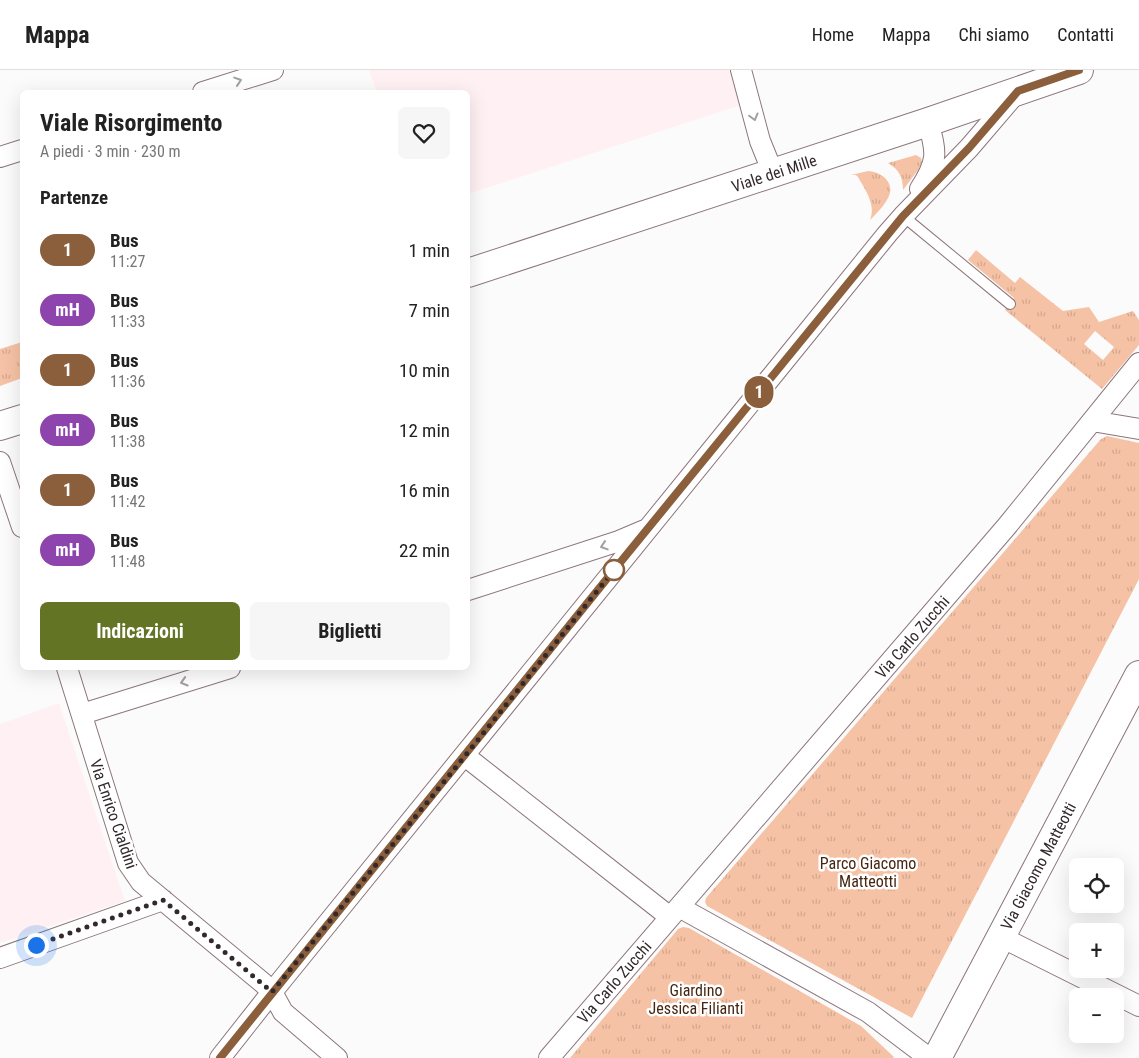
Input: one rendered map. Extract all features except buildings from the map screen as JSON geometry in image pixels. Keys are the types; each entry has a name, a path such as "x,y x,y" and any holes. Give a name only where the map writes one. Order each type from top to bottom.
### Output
{"main road":[{"name":"Viale dei Mille","path":"470,272 928,122 1079,70"},
{"path":"0,426 20,420"},
{"name":"Via Giacomo Matteotti","path":"938,1058 1139,675"}],"street":[{"path":"209,90 273,70"},
{"path":"741,70 760,141 773,173"},
{"path":"220,1058 903,216 969,148 1018,91"},
{"path":"903,216 932,170 935,150 928,122"},
{"path":"0,157 20,151"},
{"name":"Via Carlo Zucchi","path":"549,1058 1001,534 1139,363"},
{"path":"1092,421 1139,429"},
{"path":"0,462 20,521"},
{"path":"470,589 619,541 649,528"},
{"name":"Via Enrico Cialdini","path":"68,670 128,863 141,882 272,992 283,1012 337,1058"},
{"path":"82,714 224,670"},
{"path":"465,756 674,912 860,1007 929,1058"},
{"path":"0,958 163,900"},
{"path":"1001,937 1139,1006"}],"lane":[{"path":"903,216 1010,304"}],"shaded area":[{"path":"369,70 736,70 747,103 470,193 470,90 376,90"},
{"path":"59,703 125,901 0,943 0,724"}],"green space":[{"path":"916,155 921,158 922,162 903,190 900,174 888,163"},
{"path":"868,171 883,176 889,183 890,188 886,201 870,220 872,209 869,198 858,177 851,175"},
{"path":"976,250 1015,283 1020,277 1063,311 1089,307 1099,322 1133,311 1139,320 1139,345 1102,389 1005,310 1014,298 968,260","holes":["1095,331 1114,347 1103,360 1084,344"]},
{"path":"20,343 20,379 0,386 0,349"},
{"name":"Parco Giacomo Matteotti","path":"1107,436 1139,443 1139,579 912,1018 707,906 706,898 1101,439"},
{"name":"Giardino Jessica Filianti","path":"683,927 689,928 861,1026 894,1057 570,1058 678,929"}],"bus line":[{"name":"1","path":"220,1058 888,233 969,148 1018,91 1079,70"}],"route":[{"path":"36,945 163,900 272,992 614,570"}]}
